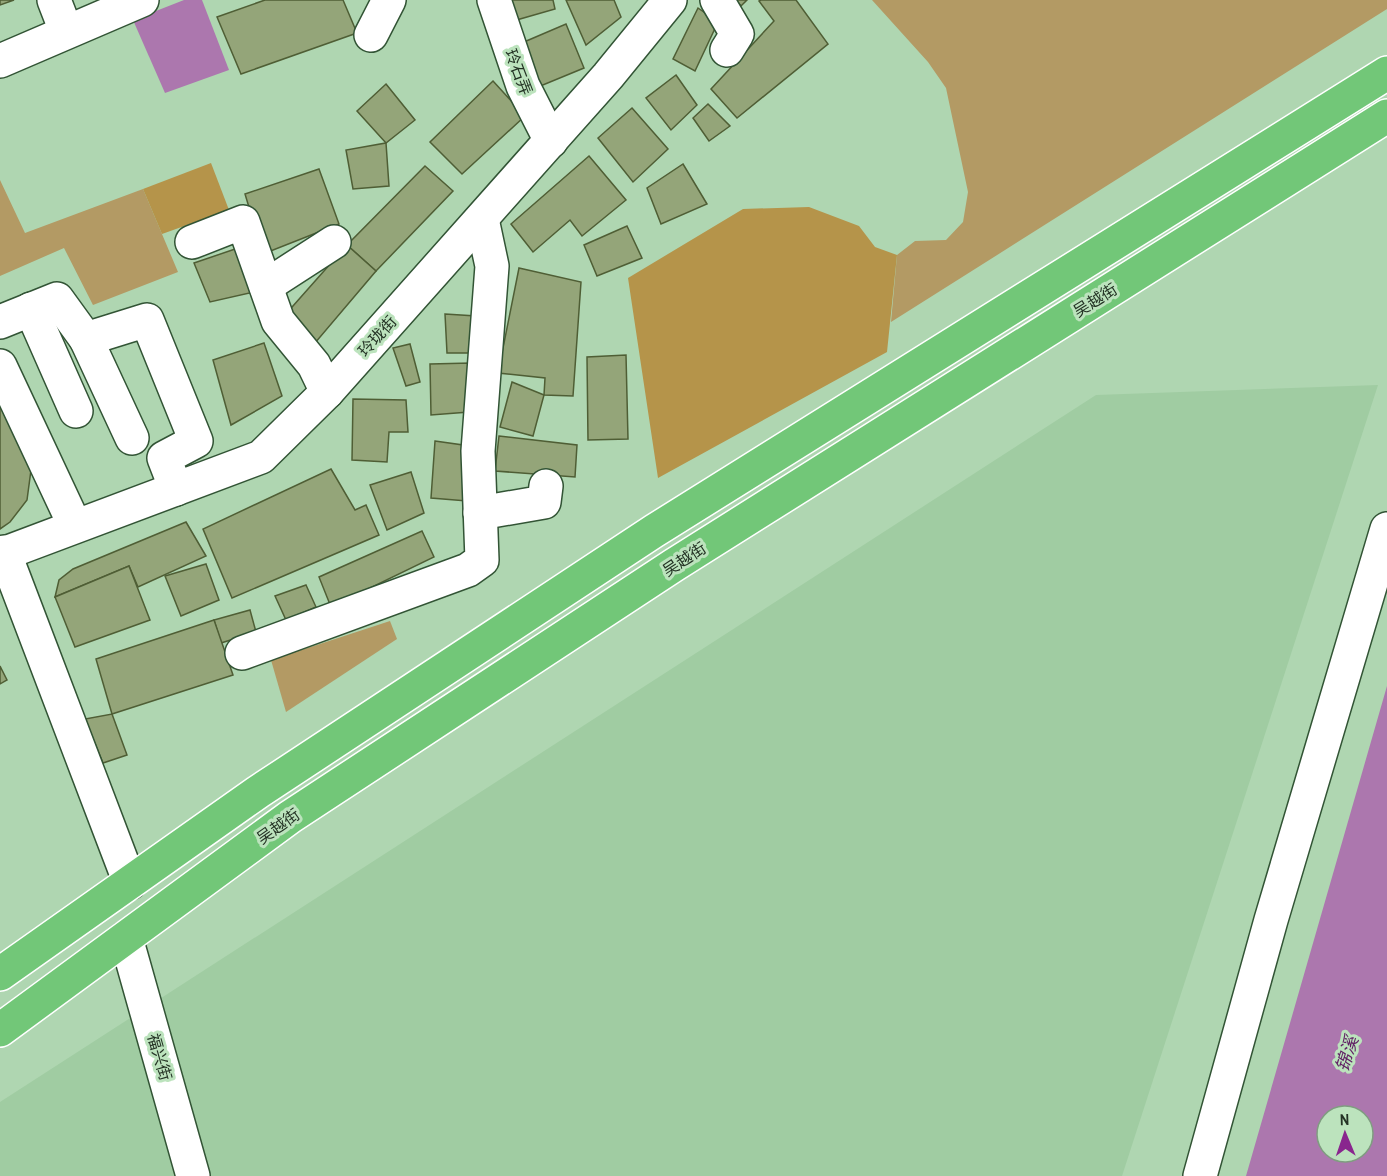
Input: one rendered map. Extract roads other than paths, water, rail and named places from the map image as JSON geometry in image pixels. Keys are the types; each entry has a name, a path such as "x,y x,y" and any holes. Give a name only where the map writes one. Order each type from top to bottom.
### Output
{"highway":[{"path":"0,974 258,792 654,531 1387,73"},
{"name":"吴越街","path":"0,1030 290,817 674,565 1387,116"}],"street":[{"path":"54,0 66,31"},
{"path":"0,60 142,0"},
{"path":"371,35 389,0"},
{"name":"玲石弄","path":"494,0 523,86 551,141"},
{"name":"玲珑街","path":"2,554 261,457 327,392 482,219 608,76 670,0"},
{"path":"717,0 737,34 727,50"},
{"path":"242,653 468,570 482,560 478,451 492,266 482,219"},
{"path":"192,242 243,222 278,321 314,365 327,392"},
{"path":"266,285 334,242"},
{"path":"0,322 57,298 86,339 132,438"},
{"path":"31,309 76,411"},
{"path":"86,339 147,320 196,441 164,458 176,489"},
{"path":"0,366 75,526"},
{"path":"480,513 544,502 546,486"},
{"path":"1200,1176 1271,920 1387,529"},
{"path":"2,554 130,883"},
{"name":"福兴街","path":"126,938 194,1176"}],"water":[{"path":"184,0 202,0 229,70 165,93 133,20"},
{"name":"锦溪","path":"1387,686 1387,1176 1246,1176"}]}
